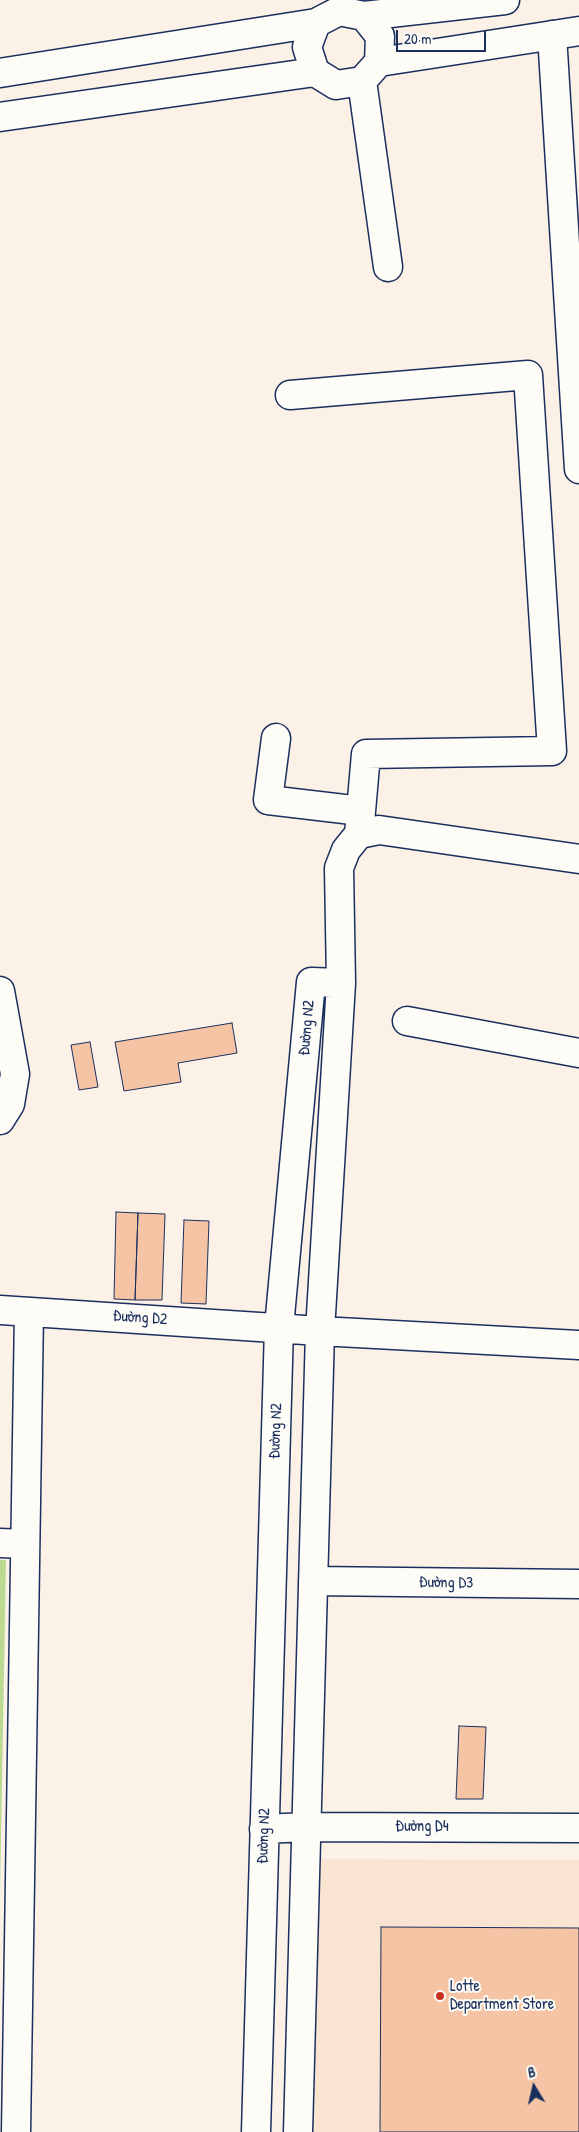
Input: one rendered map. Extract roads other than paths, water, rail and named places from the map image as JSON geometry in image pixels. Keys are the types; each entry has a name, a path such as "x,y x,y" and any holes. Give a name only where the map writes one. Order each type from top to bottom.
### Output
{"street":[{"path":"0,73 339,13 505,0"},
{"path":"339,13 306,47 315,72 336,85 371,72 579,31"},
{"path":"339,13 380,36 371,72 388,268"},
{"path":"552,35 579,469"},
{"path":"0,118 315,72"},
{"path":"290,395 528,375 552,751 366,754 360,823 339,868 341,983"},
{"path":"276,738 268,800 360,823 379,830 579,859"},
{"name":"Đường N2","path":"256,2132 279,1327 311,982 341,983 320,1331 298,2132"},
{"path":"0,991 15,1074 10,1104 0,1120"},
{"path":"407,1021 579,1053"},
{"name":"Đường D2","path":"0,1310 320,1331 579,1345"},
{"path":"16,2132 10,1919 13,1544 29,1312"},
{"name":"Đường D3","path":"313,1581 579,1584"},
{"name":"Đường D4","path":"264,1829 306,1826 579,1828"}],"place":[{"name":"Lotte Department Store","path":"440,1996"}]}
